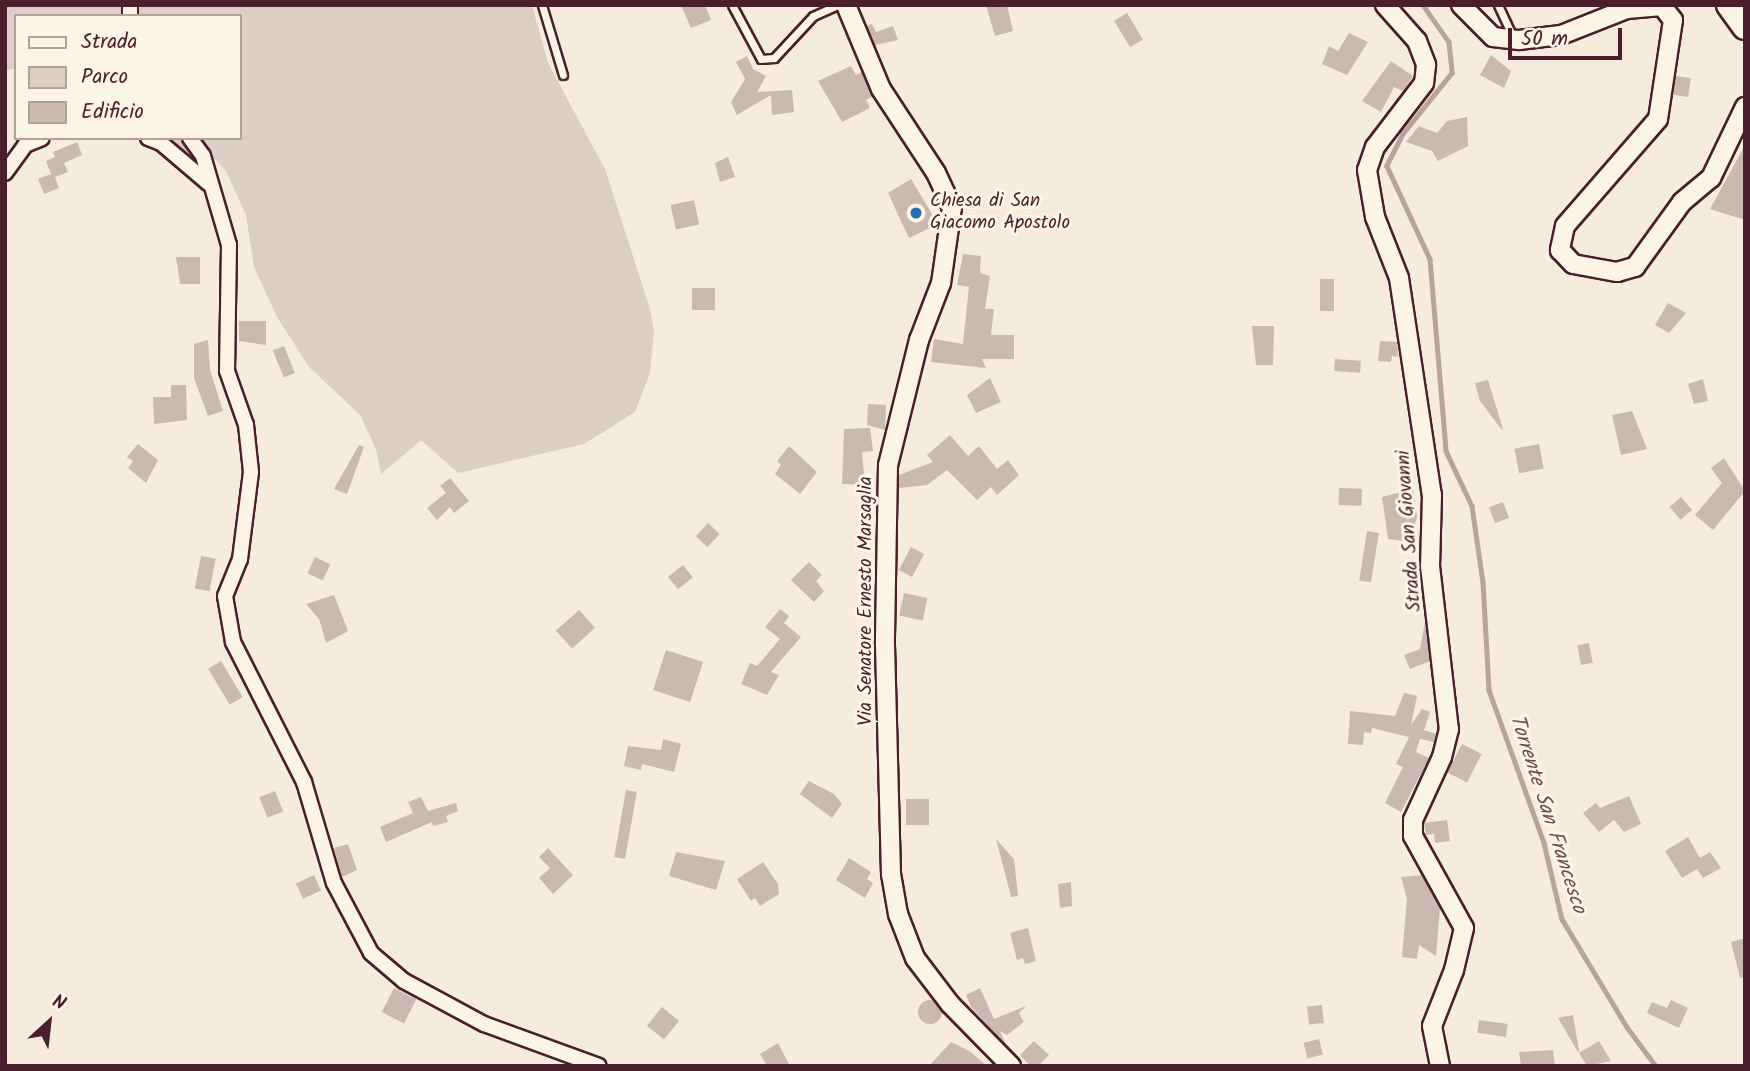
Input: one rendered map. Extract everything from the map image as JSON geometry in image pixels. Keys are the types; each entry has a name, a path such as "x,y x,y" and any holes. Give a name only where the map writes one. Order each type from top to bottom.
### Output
{"highway":[{"path":"1729,5 1745,27"}],"street":[{"name":"Via Senatore Ernesto Marsaglia","path":"846,5 881,89 936,173 952,207 941,283 919,340 888,465 885,645 891,874 898,914 915,958 950,1004 1011,1066"},
{"name":"Strada San Giovanni","path":"1385,5 1417,41 1426,65 1424,83 1375,147 1367,170 1375,217 1399,278 1432,495 1430,566 1449,729 1442,757 1413,820 1413,836 1464,928 1454,970 1432,1026 1440,1066"},
{"path":"1461,5 1493,37 1515,39 1561,35 1627,9 1662,6 1672,20 1658,119 1565,226 1560,250 1573,264 1617,272 1635,267 1682,202 1711,178 1745,107"},
{"path":"5,173 25,145 37,140"},
{"path":"154,140 161,142 201,173 213,190"},
{"path":"191,140 203,156 229,244 227,371 246,425 251,472 240,559 225,596 233,642 303,782 334,883 371,953 404,981 484,1024 599,1066"}],"lane":[{"path":"542,5 563,75"},
{"path":"732,5 761,59 774,58 813,16 838,5"},
{"path":"1498,5 1515,39"}],"green space":[{"path":"5,5 532,5 548,63 605,169 650,309 654,332 650,373 635,412 584,444 458,473 421,440 381,474 376,449 360,415 309,367 277,317 254,267 246,215 226,171 210,154 191,158 166,140 242,140 242,14 14,14 14,69 5,71"}],"building":[{"path":"681,5 705,5 711,20 691,28"},
{"path":"986,5 1007,5 1013,31 995,36"},
{"path":"1127,13 1143,40 1130,47 1114,21"},
{"path":"872,24 876,32 893,26 898,40 875,45 867,26"},
{"path":"1349,33 1368,42 1347,75 1322,64 1329,46 1338,51"},
{"path":"1491,55 1511,71 1504,88 1480,75"},
{"path":"747,56 753,69 766,76 757,92 792,90 794,112 772,115 771,95 737,115 731,102 745,79 736,62"},
{"path":"1391,61 1413,76 1403,91 1394,87 1381,112 1362,101"},
{"path":"851,66 856,75 862,72 872,97 866,100 870,108 842,122 818,81"},
{"path":"1676,76 1691,78 1688,97 1673,95"},
{"path":"1467,117 1468,146 1438,161 1432,151 1406,142 1419,126 1437,133 1447,121"},
{"path":"77,142 82,155 64,163 68,172 55,177 59,188 44,194 38,179 51,174 46,161 55,157 53,152"},
{"path":"1745,145 1745,220 1710,209"},
{"path":"728,157 735,177 720,182 715,163"},
{"path":"911,179 938,224 909,238 888,193"},
{"path":"694,200 699,224 676,229 671,205"},
{"path":"963,254 981,256 980,273 990,276 985,309 994,309 991,335 1014,335 1014,359 982,359 986,368 931,362 934,339 963,344 969,287 957,285"},
{"path":"176,257 200,257 200,284 180,284"},
{"path":"1320,279 1334,279 1334,311 1320,311"},
{"path":"692,288 715,288 715,310 692,310"},
{"path":"1668,303 1686,313 1669,333 1655,325"},
{"path":"239,321 266,321 266,345 239,341"},
{"path":"1252,326 1274,326 1273,365 1256,365"},
{"path":"208,340 210,370 223,411 208,416 194,378 194,344"},
{"path":"1380,341 1397,342 1398,357 1392,356 1391,362 1378,361"},
{"path":"284,346 295,373 284,377 273,350"},
{"path":"1335,359 1361,361 1360,373 1334,371"},
{"path":"990,378 1001,402 976,413 967,395"},
{"path":"1703,379 1708,401 1694,404 1688,384"},
{"path":"1488,380 1502,430 1480,401 1475,383"},
{"path":"171,385 186,385 187,420 154,424 153,397 171,397"},
{"path":"868,404 886,405 885,430 867,425"},
{"path":"1632,411 1647,449 1621,455 1612,415"},
{"path":"870,428 873,451 862,452 865,485 842,484 844,429"},
{"path":"950,435 968,456 979,446 997,469 1008,460 1019,475 997,495 991,487 977,500 947,470 927,485 899,488 899,475 933,462 927,455"},
{"path":"138,444 158,460 146,483 128,468 133,461 127,457"},
{"path":"1539,444 1544,469 1519,473 1514,449"},
{"path":"359,445 364,447 347,494 334,489"},
{"path":"789,446 817,472 800,494 775,474 781,465 777,461"},
{"path":"1724,458 1745,491 1713,530 1695,515 1722,483 1711,468"},
{"path":"450,478 469,501 454,513 450,507 437,520 427,508 446,493 440,486"},
{"path":"1339,488 1362,489 1361,506 1338,505"},
{"path":"1413,489 1417,517 1410,542 1388,539 1382,497"},
{"path":"1681,497 1692,510 1680,520 1670,507"},
{"path":"1503,502 1509,518 1495,523 1489,507"},
{"path":"708,523 720,534 707,547 696,536"},
{"path":"1367,531 1379,533 1371,582 1359,580"},
{"path":"911,547 924,554 912,577 899,570"},
{"path":"201,556 216,559 209,591 195,588"},
{"path":"315,557 330,564 323,580 307,573"},
{"path":"809,562 822,575 816,581 824,591 814,602 791,580"},
{"path":"683,565 693,578 678,589 668,577"},
{"path":"904,593 927,598 923,620 899,615"},
{"path":"334,595 348,631 326,643 319,619 306,604"},
{"path":"780,609 789,616 784,623 801,637 771,672 779,675 767,695 741,684 750,663 757,666 780,639 765,627"},
{"path":"579,610 595,628 572,649 556,631"},
{"path":"1425,622 1430,661 1410,669 1404,655 1420,649"},
{"path":"1589,643 1593,663 1581,665 1577,645"},
{"path":"666,650 703,662 690,702 653,690"},
{"path":"221,661 243,697 230,705 208,669"},
{"path":"1404,693 1417,696 1411,725 1422,709 1430,712 1424,730 1436,734 1434,742 1420,739 1416,752 1429,758 1401,812 1385,803 1403,767 1396,764 1409,737 1372,728 1371,733 1364,732 1363,745 1348,744 1350,711 1395,716"},
{"path":"663,739 681,744 674,772 642,764 641,770 624,766 628,746 661,750"},
{"path":"1462,744 1482,754 1467,782 1447,773"},
{"path":"809,781 834,794 842,804 832,818 800,794"},
{"path":"626,790 637,792 625,859 614,857"},
{"path":"275,791 283,811 267,818 259,797"},
{"path":"1629,796 1641,824 1624,832 1614,820 1599,832 1583,813 1596,803 1600,808"},
{"path":"421,797 428,811 456,803 458,811 446,816 448,822 433,826 432,822 386,842 380,827 413,813 408,802"},
{"path":"906,799 929,799 929,825 906,825"},
{"path":"1447,820 1450,841 1435,843 1434,834 1426,835 1424,823"},
{"path":"1688,837 1700,858 1710,852 1721,868 1703,878 1697,869 1682,878 1665,851"},
{"path":"996,839 1014,859 1018,896 1011,897"},
{"path":"348,844 357,870 342,877 334,848"},
{"path":"548,848 573,875 553,894 539,878 550,868 539,857"},
{"path":"676,852 725,861 716,890 669,876"},
{"path":"849,858 871,872 867,879 873,883 865,898 836,880"},
{"path":"763,862 778,884 779,894 760,906 755,898 751,901 737,879"},
{"path":"314,875 321,890 303,899 296,883"},
{"path":"1422,875 1440,908 1436,956 1419,945 1417,959 1402,957 1407,899 1401,877"},
{"path":"1071,882 1072,906 1060,908 1058,884"},
{"path":"1028,928 1036,961 1025,964 1023,958 1017,960 1010,933"},
{"path":"1745,938 1745,977 1740,978 1731,942"},
{"path":"394,988 416,999 404,1023 382,1012"},
{"path":"980,988 994,1019 1026,1006 1019,1013 1024,1022 1007,1035 1000,1031 1006,1045 971,1007 966,995"},
{"path":"930,1000 941,1007 942,1012 935,1023 930,1024 919,1017 918,1012 925,1001"},
{"path":"1671,1000 1688,1008 1679,1028 1647,1013 1652,1002 1667,1008"},
{"path":"1322,1005 1324,1023 1309,1024 1307,1007"},
{"path":"662,1007 679,1021 664,1039 647,1026"},
{"path":"1573,1015 1579,1051 1578,1052 1558,1018"},
{"path":"1479,1020 1508,1024 1506,1037 1477,1033"},
{"path":"1319,1039 1323,1055 1307,1058 1303,1043"},
{"path":"1034,1041 1049,1055 1038,1066 1030,1066 1020,1055"},
{"path":"1599,1041 1611,1061 1587,1066 1579,1053"},
{"path":"951,1042 971,1052 987,1066 929,1066"},
{"path":"778,1043 790,1066 767,1066 760,1054"},
{"path":"1553,1050 1555,1066 1521,1066 1519,1052"}],"waterway":[{"name":"Torrente San Francesco","path":"1423,5 1449,42 1452,73 1403,134 1387,166 1430,259 1446,451 1472,506 1483,582 1489,690 1544,843 1562,919 1627,1027 1656,1066"}],"place":[{"name":"Chiesa di San Giacomo Apostolo","path":"916,213"}]}
